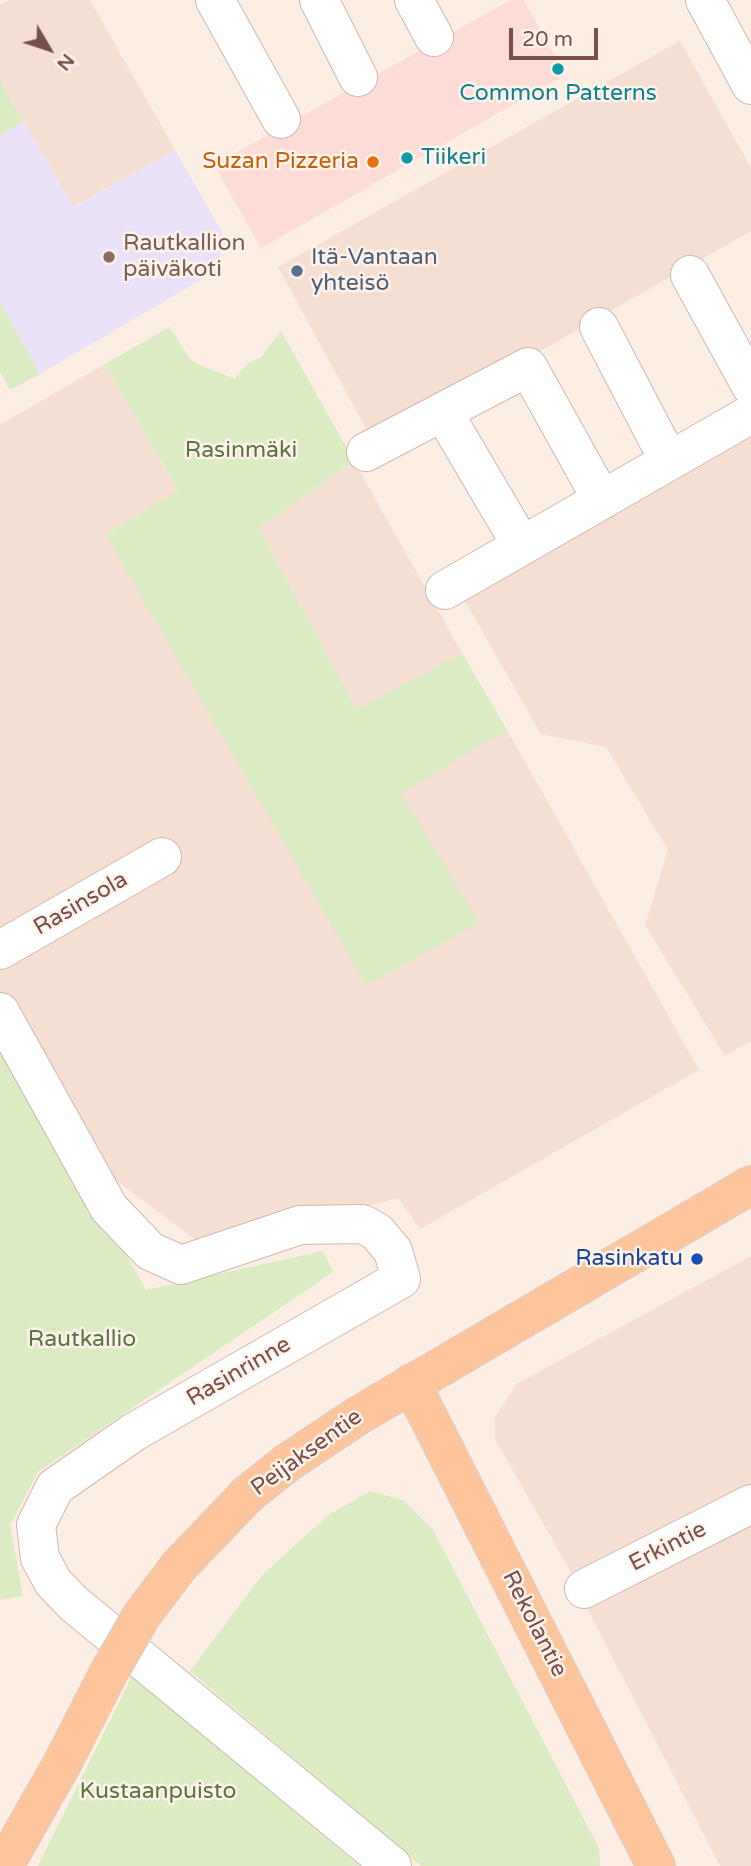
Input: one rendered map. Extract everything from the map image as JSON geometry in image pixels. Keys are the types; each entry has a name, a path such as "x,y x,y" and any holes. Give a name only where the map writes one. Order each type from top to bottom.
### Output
{"main road":[{"name":"Peijaksentie","path":"4,1866 142,1615 179,1566 248,1494 287,1463 411,1383 751,1185"},
{"name":"Rekolantie","path":"411,1383 656,1866"}],"street":[{"path":"215,0 281,119"},
{"path":"319,0 358,77"},
{"path":"414,0 434,37"},
{"path":"705,0 751,85"},
{"path":"690,275 751,386"},
{"path":"599,327 669,461"},
{"path":"366,452 528,367 602,500"},
{"path":"443,412 522,546"},
{"path":"445,590 751,414"},
{"name":"Rasinsola","path":"0,950 162,857"},
{"name":"Rasinrinne","path":"0,1012 109,1208 150,1251 181,1265 300,1225 363,1224 377,1232 393,1251 401,1279 134,1432 55,1487 36,1525 40,1558 53,1582 73,1603 392,1866"},
{"name":"Erkintie","path":"584,1589 751,1504"}],"shaded area":[{"path":"9,0 90,0 175,150 73,207 0,79 0,5"},
{"path":"511,0 524,0 565,75 261,248 214,165"},
{"path":"680,41 751,168 751,231 375,445 278,267"},
{"name":"Rautkallion päiväkoti","path":"24,122 74,207 175,150 227,241 211,274 40,374 0,302 0,135"},
{"path":"105,364 178,491 107,534 401,792 507,730 699,1070 420,1229 398,1198 205,1247 97,1166 0,999 0,425"},
{"path":"751,434 751,1041 725,1056 645,925 668,850 606,747 541,734 463,598"},
{"path":"354,461 462,653 358,711 259,528"},
{"path":"751,1256 751,1493 577,1583 495,1439 495,1417 518,1383"},
{"path":"751,1523 751,1866 720,1866 587,1608"}],"green space":[{"path":"0,79 24,122 0,135"},
{"path":"0,302 40,374 10,390 0,372"},
{"name":"Rasinmäki","path":"169,327 195,363 235,379 248,363 260,358 281,331 354,461 259,528 357,710 462,653 507,730 401,793 479,923 366,985 106,535 178,490 105,364"},
{"name":"Rautkallio","path":"0,1034 146,1290 323,1251 333,1272 38,1472 10,1525 23,1596 0,1600"},
{"path":"370,1491 403,1500 433,1530 599,1848 600,1866 421,1866 190,1671 264,1573 330,1514"},
{"name":"Kustaanpuisto","path":"133,1674 359,1866 38,1866"}],"place":[{"name":"Common Patterns","path":"558,69"},
{"name":"Tiikeri","path":"407,158"},
{"name":"Suzan Pizzeria","path":"373,162"},
{"name":"Rautkallion päiväkoti","path":"109,257"},
{"name":"Itä-Vantaan yhteisö","path":"297,271"},
{"name":"Rasinkatu","path":"697,1259"}]}
